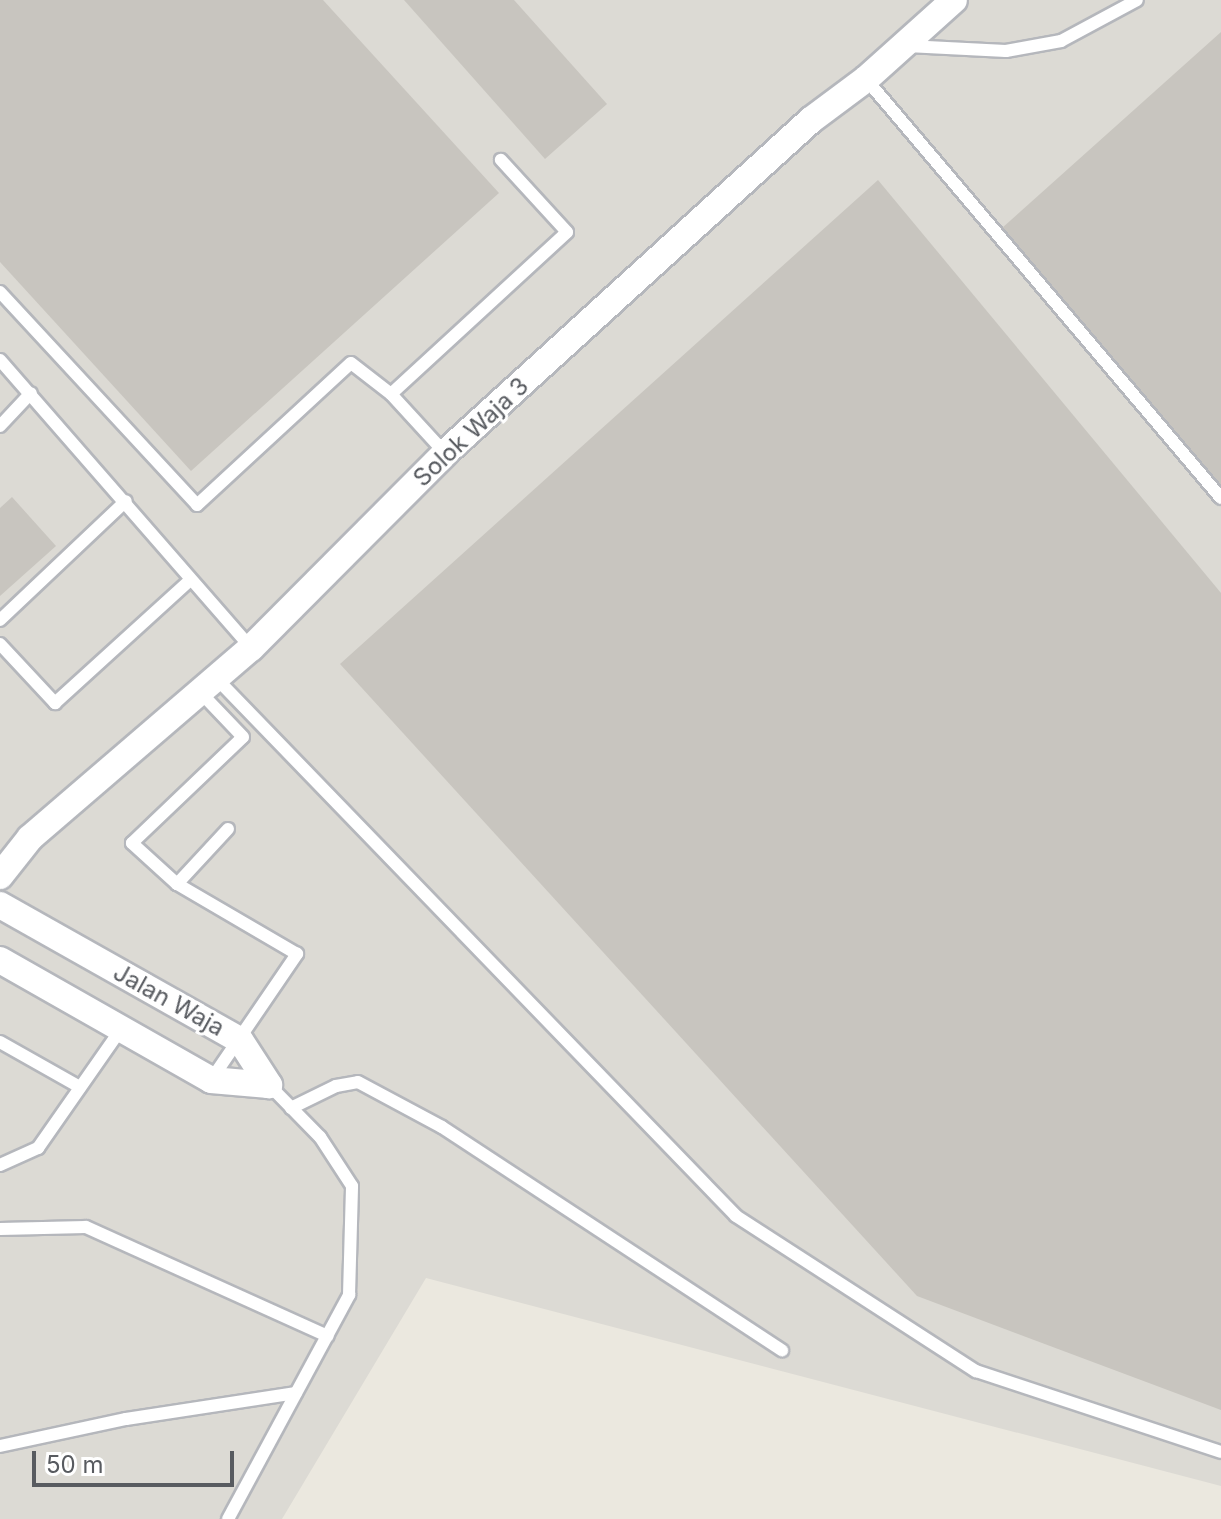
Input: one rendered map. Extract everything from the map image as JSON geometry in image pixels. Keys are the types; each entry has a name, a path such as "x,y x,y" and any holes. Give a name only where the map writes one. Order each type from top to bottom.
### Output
{"street":[{"name":"Solok Waja 3","path":"0,876 30,838 251,648 445,453 811,120 866,79 954,0"},
{"name":"Jalan Waja","path":"0,905 240,1040 269,1085"},
{"name":"Jalan Waja","path":"0,960 211,1080 269,1085"}],"lane":[{"path":"903,45 1006,51 1061,41 1137,0"},
{"path":"866,79 1221,498"},
{"path":"391,394 567,232 501,160"},
{"path":"0,292 197,505 351,363 391,394 445,453"},
{"path":"0,360 251,648"},
{"path":"0,426 31,393"},
{"path":"0,620 126,501"},
{"path":"0,644 55,703 190,580"},
{"path":"208,685 243,737 132,843 177,884 297,954 211,1080"},
{"path":"208,685 736,1216 976,1371 1221,1452"},
{"path":"177,884 228,829"},
{"path":"0,1165 38,1148 121,1029"},
{"path":"0,1042 80,1087"},
{"path":"291,1108 336,1086 358,1082 442,1127 782,1350"},
{"path":"228,1519 349,1295 352,1186 320,1137 269,1085"},
{"path":"0,1229 86,1227 327,1336"},
{"path":"0,1446 126,1419 296,1393"}],"shaded area":[{"path":"0,0 1221,0 1221,1486 426,1278 282,1519 0,1519"}],"building":[{"path":"0,0 323,0 499,193 191,471 0,262"},
{"path":"404,0 514,0 607,104 545,159"},
{"path":"1221,32 1221,489 993,236"},
{"path":"878,180 1221,593 1221,1410 917,1296 340,664"},
{"path":"12,497 56,546 0,596 0,508"}]}
